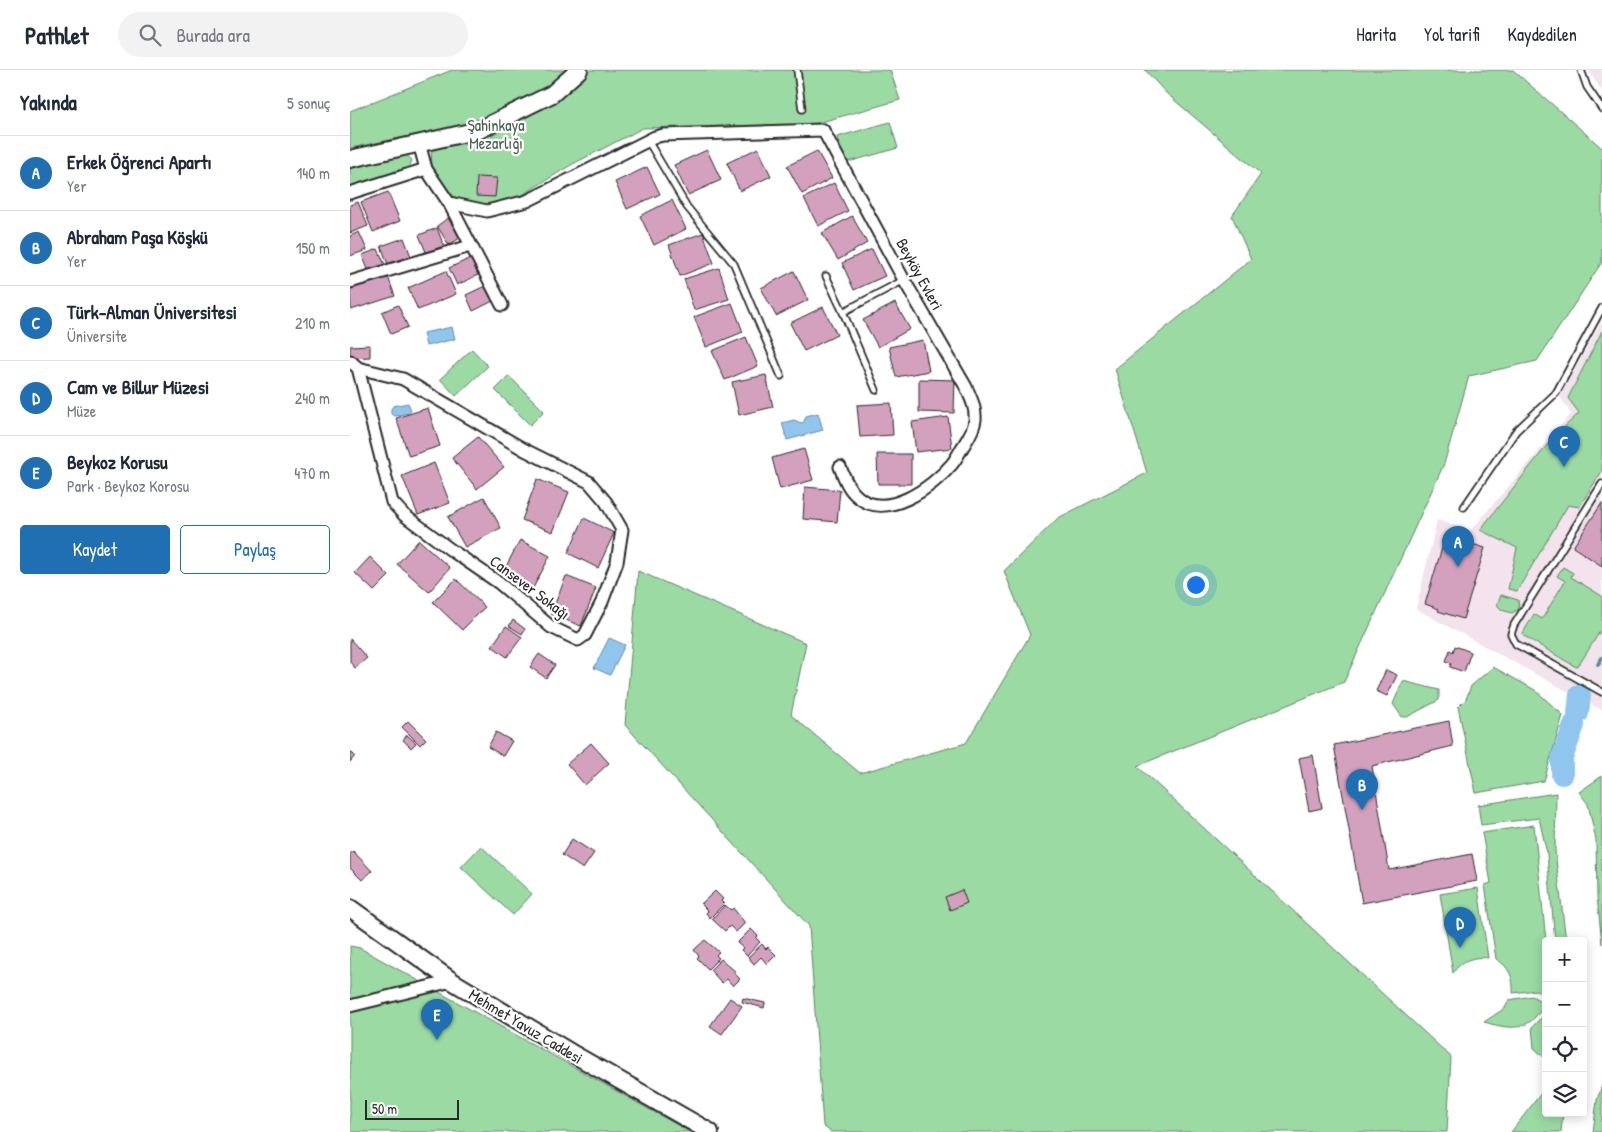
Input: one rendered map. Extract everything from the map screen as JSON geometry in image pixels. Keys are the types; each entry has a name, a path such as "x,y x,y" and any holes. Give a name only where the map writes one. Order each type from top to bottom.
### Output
{"street":[{"path":"350,159 478,130 552,94 579,70"},
{"name":"Beyköy Evleri","path":"449,203 487,211 527,201 648,140 663,135 823,130 904,280 966,387 973,404 975,421 969,436 952,464 929,485 908,499 894,504 874,504 857,497 845,481 840,467"},
{"path":"419,143 426,169 449,203 502,305"},
{"path":"350,193 426,169"},
{"path":"350,282 470,246"},
{"name":"Cansever Sokağı","path":"354,365 403,379 525,450 589,482 606,502 622,530 617,562 599,609 586,635 578,640 551,627 499,583 404,515 392,502 354,365"},
{"name":"Mehmet Yavuz Caddesi","path":"350,908 452,981 574,1056 710,1132"},
{"path":"350,1006 452,981"}],"lane":[{"path":"797,70 802,109"},
{"path":"1581,70 1587,87 1602,109"},
{"path":"648,140 688,207 734,264 781,376"},
{"path":"826,276 876,390"},
{"path":"843,312 904,280"},
{"path":"1464,507 1516,431 1556,393 1602,308"},
{"path":"1602,484 1514,625 1511,634 1516,644 1602,692"}],"shaded area":[{"path":"1588,70 1602,70 1602,91"},
{"path":"1602,321 1602,710 1416,609 1437,520 1471,530 1571,414 1560,396"}],"green space":[{"name":"Şahinkaya Mezarlığı","path":"452,70 890,70 900,100 814,124 643,128 571,165 522,195 488,207 463,201 448,193 432,166 430,132 350,148 350,111"},
{"path":"1145,70 1513,70 1602,148 1602,262 1537,361 1469,376 1444,464 1344,682 1137,766 1451,1057 1447,1132 831,1132 823,1126 809,926 625,725 638,571 806,643 791,715 860,773 966,743 1030,635 1004,571 1058,518 1147,473 1115,369 1251,259 1232,216 1261,174 1166,93"},
{"path":"890,122 898,148 845,163 837,137"},
{"path":"406,155 412,160 409,168 350,189 350,165"},
{"path":"1602,331 1602,471 1579,507 1568,505 1517,591 1508,589 1517,548 1480,530 1552,439 1579,413 1568,398"},
{"path":"472,349 488,366 456,396 440,379"},
{"path":"509,376 544,411 530,425 495,390"},
{"path":"1563,567 1573,573 1571,577 1602,596 1602,628 1576,667 1524,636 1523,633 1534,614 1542,619 1565,581 1557,576"},
{"path":"1501,595 1518,600 1519,609 1512,613 1502,610 1497,605"},
{"path":"1493,667 1535,690 1563,715 1544,781 1476,793 1458,707 1466,699 1471,686"},
{"path":"1403,681 1439,690 1439,700 1407,717 1402,717 1393,704"},
{"path":"1602,776 1602,944 1597,897 1596,840 1588,804 1579,792"},
{"path":"1556,793 1555,851 1566,937 1555,937 1547,854 1539,818 1481,825 1478,805"},
{"path":"1534,825 1546,937 1542,937 1542,994 1536,990 1513,993 1513,982 1510,973 1496,959 1485,885 1491,883 1482,833"},
{"path":"481,846 532,894 513,915 461,867"},
{"path":"1478,888 1488,958 1478,958 1464,962 1453,973 1440,894"},
{"path":"350,946 360,948 690,1132 350,1132"},
{"path":"1532,996 1542,1002 1542,1008 1530,1021 1518,1027 1505,1027 1484,1022 1505,1008 1509,1000"},
{"path":"1542,1017 1542,1055 1534,1048 1532,1027"},
{"path":"1602,1085 1602,1132 1593,1132 1597,1100"},
{"path":"1542,1092 1542,1117 1563,1117 1561,1132 1511,1132"}],"water":[{"path":"452,327 455,339 426,346 423,333"},
{"path":"408,403 411,410 409,413 394,416 391,414 393,406"},
{"path":"818,413 823,430 787,440 782,423 794,420 801,423 804,422 806,416"},
{"path":"609,638 625,645 610,675 594,668"}],"building":[{"path":"758,148 771,176 740,191 727,163"},
{"path":"707,150 721,180 688,195 674,165"},
{"path":"817,151 832,178 802,194 787,166"},
{"path":"647,167 660,194 627,209 615,182"},
{"path":"477,177 497,178 495,197 476,196"},
{"path":"834,183 848,211 818,226 804,198"},
{"path":"388,192 400,221 373,232 361,202"},
{"path":"672,200 686,229 654,245 640,216"},
{"path":"358,202 368,226 350,233 350,205"},
{"path":"852,216 867,243 838,260 822,233"},
{"path":"448,218 460,238 449,245 437,226"},
{"path":"437,228 444,246 426,252 419,235"},
{"path":"359,232 367,250 350,256 350,236"},
{"path":"703,233 714,263 680,276 669,245"},
{"path":"404,238 412,259 389,267 381,246"},
{"path":"378,249 386,267 370,274 362,255"},
{"path":"872,249 885,276 854,290 842,263"},
{"path":"471,258 478,275 457,285 449,268"},
{"path":"719,268 729,299 694,310 684,279"},
{"path":"446,271 456,294 418,310 408,288"},
{"path":"794,271 808,300 776,316 761,288"},
{"path":"387,274 395,296 351,310 350,287"},
{"path":"485,286 493,301 473,311 466,295"},
{"path":"732,303 743,332 706,347 694,317"},
{"path":"895,303 910,329 878,347 863,320"},
{"path":"398,305 408,327 391,334 382,312"},
{"path":"823,307 837,335 804,351 790,323"},
{"path":"746,337 758,366 725,380 712,351"},
{"path":"923,340 929,371 896,377 889,347"},
{"path":"370,345 370,357 350,358 350,346"},
{"path":"766,375 773,407 739,415 732,382"},
{"path":"919,379 955,380 954,413 919,412"},
{"path":"891,403 893,435 860,437 857,405"},
{"path":"428,408 440,446 409,456 396,418"},
{"path":"948,417 952,448 916,452 912,422"},
{"path":"478,437 504,467 477,489 452,458"},
{"path":"804,449 813,480 780,489 772,458"},
{"path":"877,454 911,454 911,484 878,484"},
{"path":"434,463 450,503 418,515 402,476"},
{"path":"537,479 569,492 553,532 522,520"},
{"path":"805,487 840,490 837,522 803,519"},
{"path":"484,497 501,528 465,547 448,517"},
{"path":"1602,503 1602,566 1573,547"},
{"path":"584,518 614,533 598,568 568,553"},
{"path":"1445,538 1485,548 1463,619 1438,611 1439,609 1425,604"},
{"path":"419,540 450,568 429,592 397,564"},
{"path":"520,540 550,556 532,590 502,574"},
{"path":"370,557 389,576 374,591 355,573"},
{"path":"566,576 596,588 581,626 551,614"},
{"path":"456,579 485,607 462,630 433,602"},
{"path":"513,620 525,629 522,634 509,626"},
{"path":"506,626 522,637 507,657 492,646"},
{"path":"350,639 367,658 355,668 350,662"},
{"path":"1455,646 1471,652 1464,672 1450,667 1451,663 1446,661 1450,650 1453,652"},
{"path":"539,654 555,665 546,678 530,667"},
{"path":"1386,670 1397,675 1387,696 1376,691"},
{"path":"408,721 426,739 420,745 402,727"},
{"path":"1449,721 1453,746 1372,766 1389,870 1472,854 1477,881 1362,903 1334,745"},
{"path":"496,732 512,741 503,756 488,747"},
{"path":"407,735 416,743 411,748 403,740"},
{"path":"591,743 609,763 585,785 567,764"},
{"path":"350,751 355,756 350,762"},
{"path":"1313,755 1322,808 1309,811 1299,758"},
{"path":"572,839 594,853 583,869 562,855"},
{"path":"353,851 372,871 362,880 350,868 350,854"},
{"path":"962,890 967,903 950,910 945,897"},
{"path":"715,891 723,899 721,901 724,904 710,918 706,913 708,911 701,904"},
{"path":"725,905 731,910 733,908 745,923 736,932 730,926 725,931 712,919"},
{"path":"751,929 758,936 756,938 760,942 747,956 741,950 743,948 737,943"},
{"path":"705,940 719,952 716,955 719,958 708,969 697,958 699,956 694,950"},
{"path":"762,944 776,955 767,964 761,957 754,964 748,957"},
{"path":"721,959 736,972 734,973 740,979 733,986 727,979 722,983 710,970"},
{"path":"730,998 742,1006 722,1034 710,1026"},
{"path":"743,998 765,1003 764,1008 742,1002"}],"waterway":[{"path":"1598,664 1602,658"},
{"path":"1578,713 1580,695"},
{"path":"1562,774 1562,758 1574,725"}],"place":[{"name":"Türk-Alman Üniversitesi","path":"1564,467"},
{"name":"Erkek Öğrenci Apartı","path":"1458,567"},
{"name":"Abraham Paşa Köşkü","path":"1362,810"},
{"name":"Cam ve Billur Müzesi","path":"1460,948"},
{"name":"Beykoz Korusu","path":"437,1040"}]}
